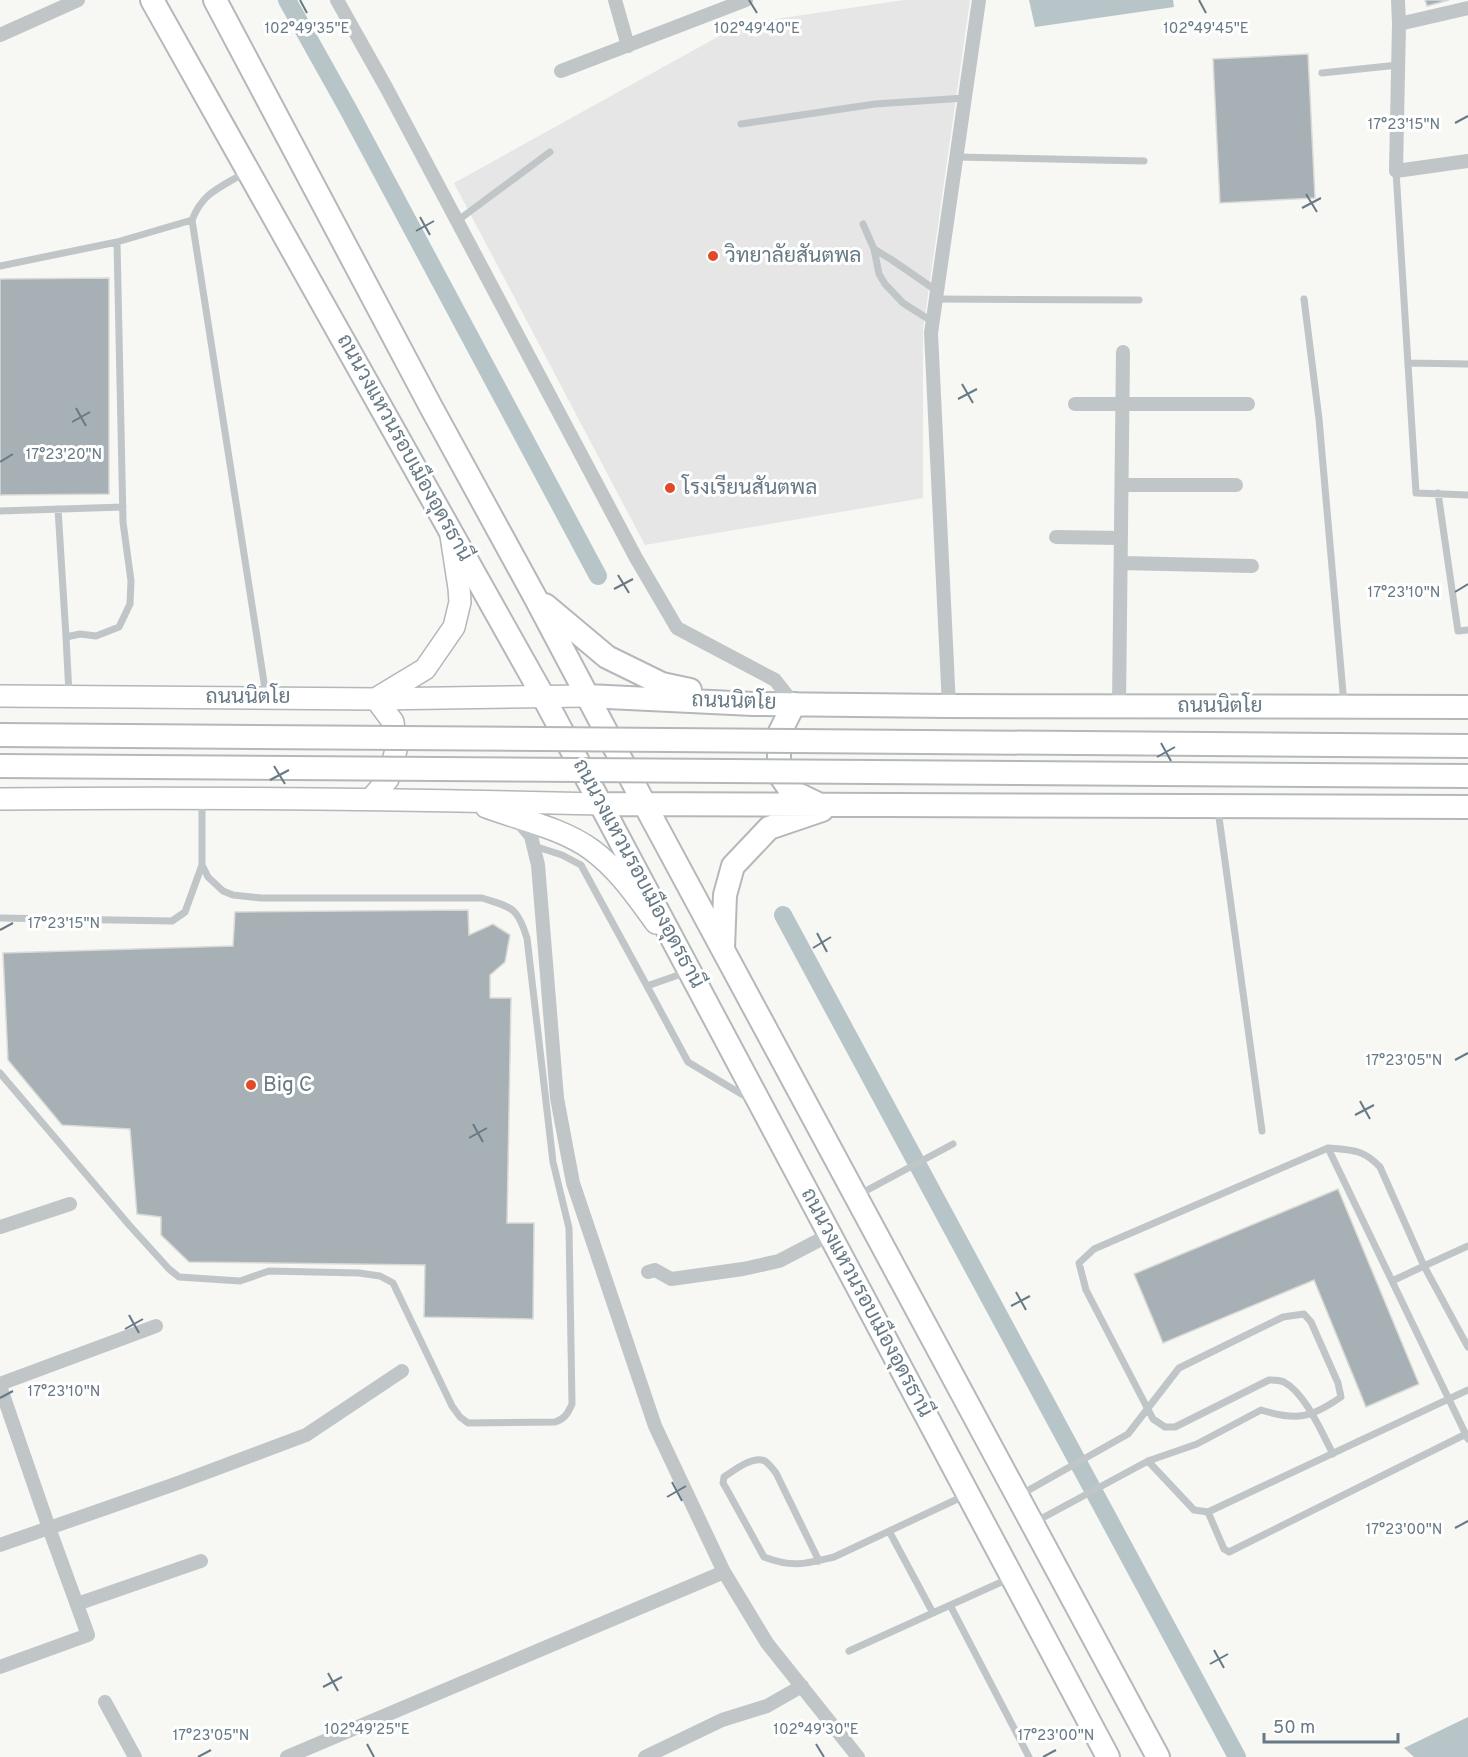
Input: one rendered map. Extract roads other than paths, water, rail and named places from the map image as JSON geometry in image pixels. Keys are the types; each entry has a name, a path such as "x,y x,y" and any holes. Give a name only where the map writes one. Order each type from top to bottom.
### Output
{"highway":[{"name":"ถนนวงแหวนรอบเมืองอุดรธานี","path":"152,0 543,696 1108,1757"},
{"name":"ถนนวงแหวนรอบเมืองอุดรธานี","path":"215,0 431,407 1158,1757"},
{"path":"535,597 607,657 662,684 753,704"},
{"name":"ถนนนิตโย","path":"587,696 753,704 1468,707"},
{"path":"794,704 779,734 779,774 791,791 817,804"},
{"name":"ถนนนิตโย","path":"0,735 1468,746"},
{"path":"0,766 1468,776"},
{"path":"600,804 1468,807"},
{"path":"723,948 725,895 734,866 769,828 841,805"}],"main road":[{"path":"371,799 388,779 396,750 393,722 376,699 425,669 454,627 460,602 450,531"},
{"name":"ถนนนิตโย","path":"0,696 376,699 587,696"},
{"path":"0,799 202,797 600,804"},
{"path":"469,801 560,832 590,848 603,858 627,885 687,966"}],"street":[{"path":"0,35 78,0"},
{"path":"337,0 387,89 636,558 677,627 775,680 794,704"},
{"path":"615,0 628,46"},
{"path":"561,71 746,0"},
{"path":"949,706 931,333 979,0"},
{"path":"1398,0 1396,171 1468,161"},
{"path":"1399,24 1468,8"},
{"path":"1119,706 1123,352"},
{"path":"1075,404 1248,404"},
{"path":"1122,485 1236,485"},
{"path":"1056,537 1121,538"},
{"path":"1121,563 1252,566"},
{"path":"516,818 531,836 538,865 557,1098 573,1183 655,1426 724,1572 766,1643 858,1757"},
{"path":"0,1227 70,1204"},
{"path":"648,1272 655,1270 671,1279 743,1269 779,1261 830,1234"},
{"path":"0,1667 88,1635 0,1385 156,1326"},
{"path":"0,1545 306,1435 402,1371"},
{"path":"76,1604 201,1561"},
{"path":"287,1757 724,1572"},
{"path":"645,1757 722,1720 767,1706 802,1686"},
{"path":"105,1702 135,1757"}],"lane":[{"path":"1322,74 1398,65"},
{"path":"741,124 875,104 965,98"},
{"path":"457,222 550,152"},
{"path":"956,158 1144,161"},
{"path":"248,171 206,195 197,207 192,220 266,697"},
{"path":"1396,171 1416,493 1468,495"},
{"path":"0,266 117,242 192,220"},
{"path":"863,224 874,249 879,274 885,284 903,303 933,322"},
{"path":"66,637 80,634 96,636 118,627 130,604 131,581 123,507 117,242"},
{"path":"874,249 892,260 936,295 1139,300"},
{"path":"1304,299 1319,419 1344,706"},
{"path":"1408,363 1468,364"},
{"path":"1438,494 1458,631 1468,630"},
{"path":"0,511 123,507"},
{"path":"58,509 69,696"},
{"path":"0,918 172,921 185,912 202,865 202,797"},
{"path":"1217,807 1262,1131"},
{"path":"533,845 562,855 581,865 688,1062 761,1106"},
{"path":"0,1073 130,1226 179,1277 240,1281 269,1271 358,1273 380,1276 393,1283 452,1406 460,1417 468,1423 562,1420 572,1404 569,1228 553,1162 527,938 520,916 510,908 482,898 261,898 233,895 223,891 208,877 202,865"},
{"path":"647,986 687,966"},
{"path":"856,1196 953,1144"},
{"path":"1208,1512 1224,1549 1229,1552 1467,1436 1328,1148"},
{"path":"1333,1454 1311,1413 1293,1389 1281,1381 1269,1380 1175,1427 1164,1427 1153,1419 1086,1290 1079,1263 1094,1249 1328,1148 1354,1150 1370,1156 1380,1167 1424,1266 1468,1347"},
{"path":"1392,1281 1468,1246"},
{"path":"1018,1496 1128,1434 1179,1368 1283,1317 1304,1314 1311,1322 1338,1383 1341,1397 1328,1406 1299,1418 1261,1410 1197,1444 1148,1461 1032,1524"},
{"path":"1148,1461 1194,1510 1208,1512 1468,1390"},
{"path":"819,1561 776,1473 765,1461 759,1459 750,1462 724,1477 723,1483 764,1557 783,1564 807,1564 819,1561 834,1557 968,1494"},
{"path":"889,1531 933,1613"},
{"path":"849,1651 1012,1577"},
{"path":"950,1605 1029,1757"}],"waterway":[{"path":"287,0 348,109 598,576"},
{"path":"783,915 1237,1757"}],"place":[{"name":"วิทยาลัยสันตพล","path":"713,256"},
{"name":"โรงเรียนสันตพล","path":"670,488"},
{"name":"Big C","path":"251,1085"}]}
